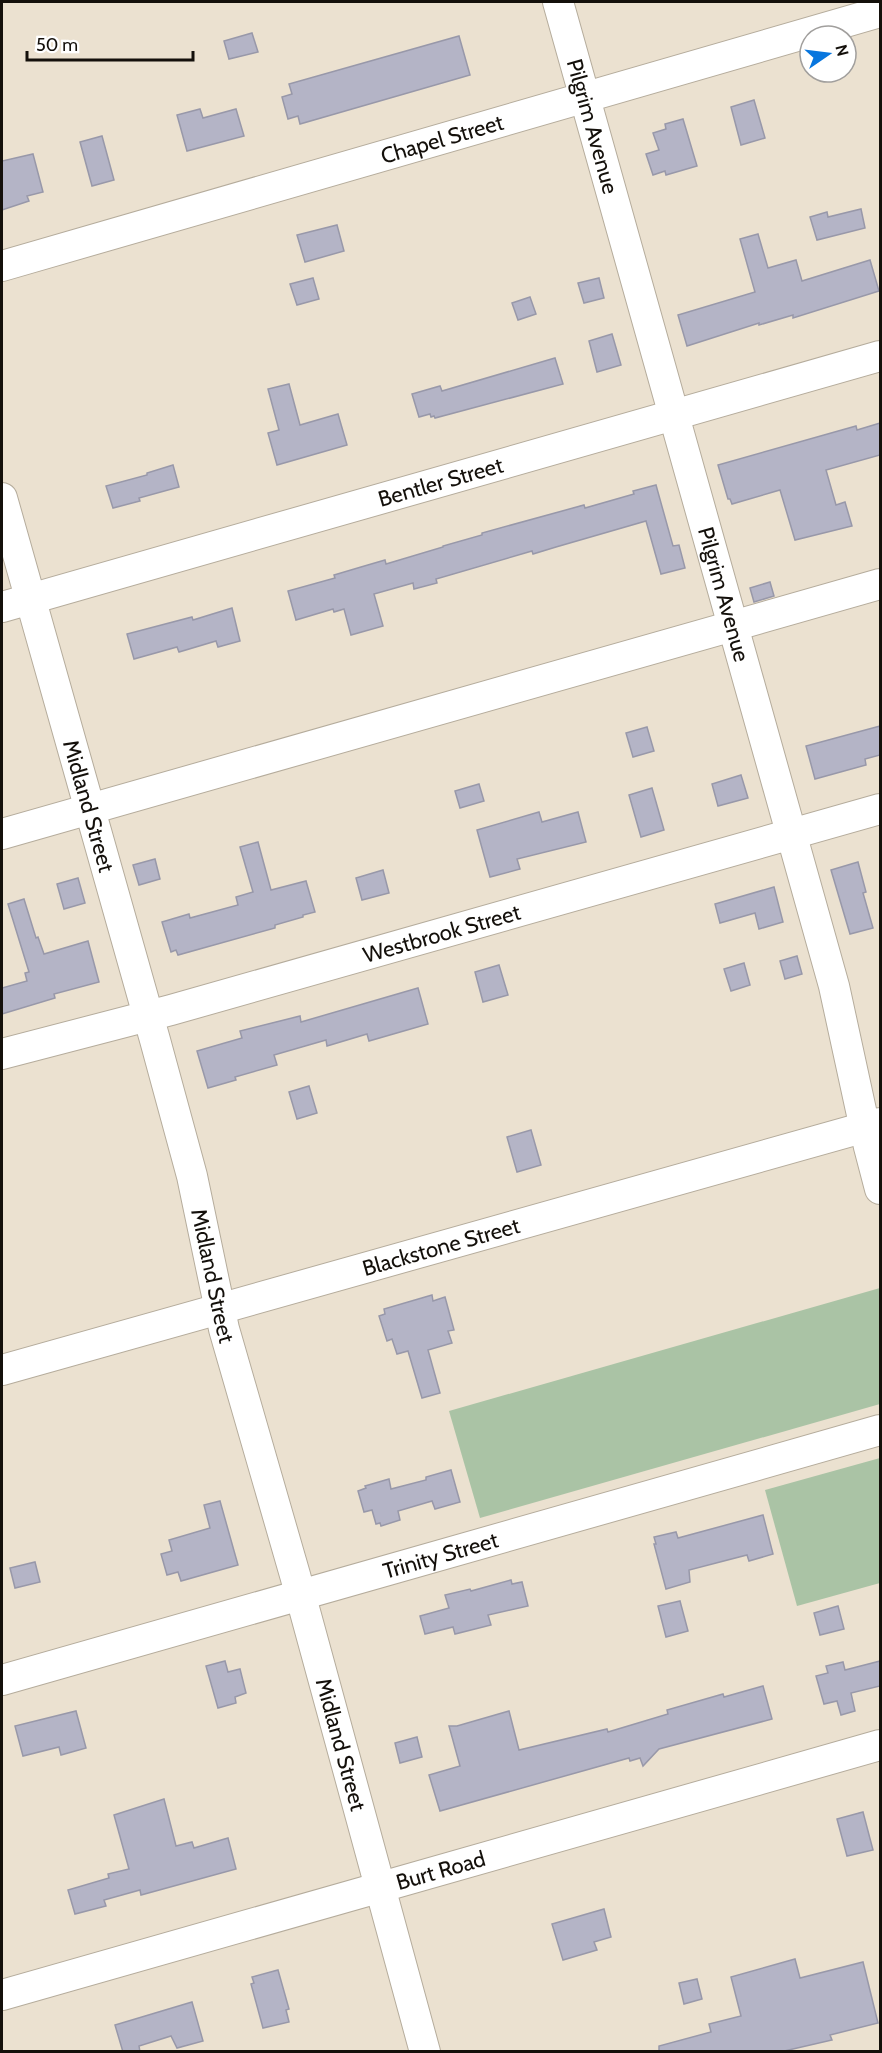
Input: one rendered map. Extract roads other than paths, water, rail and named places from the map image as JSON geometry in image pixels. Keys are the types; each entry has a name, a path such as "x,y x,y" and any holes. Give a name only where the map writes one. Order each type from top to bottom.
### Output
{"street":[{"name":"Pilgrim Avenue","path":"558,2 873,1125 880,1189"},
{"name":"Chapel Street","path":"2,266 880,12"},
{"name":"Bentler Street","path":"2,606 880,356"},
{"name":"Midland Street","path":"2,498 192,1176 220,1309 301,1595 425,2052"},
{"path":"2,834 880,584"},
{"name":"Westbrook Street","path":"2,1054 148,1016 880,809"},
{"name":"Blackstone Street","path":"2,1370 873,1125"},
{"name":"Trinity Street","path":"2,1680 880,1430"},
{"name":"Burt Road","path":"2,1995 880,1745"}]}
